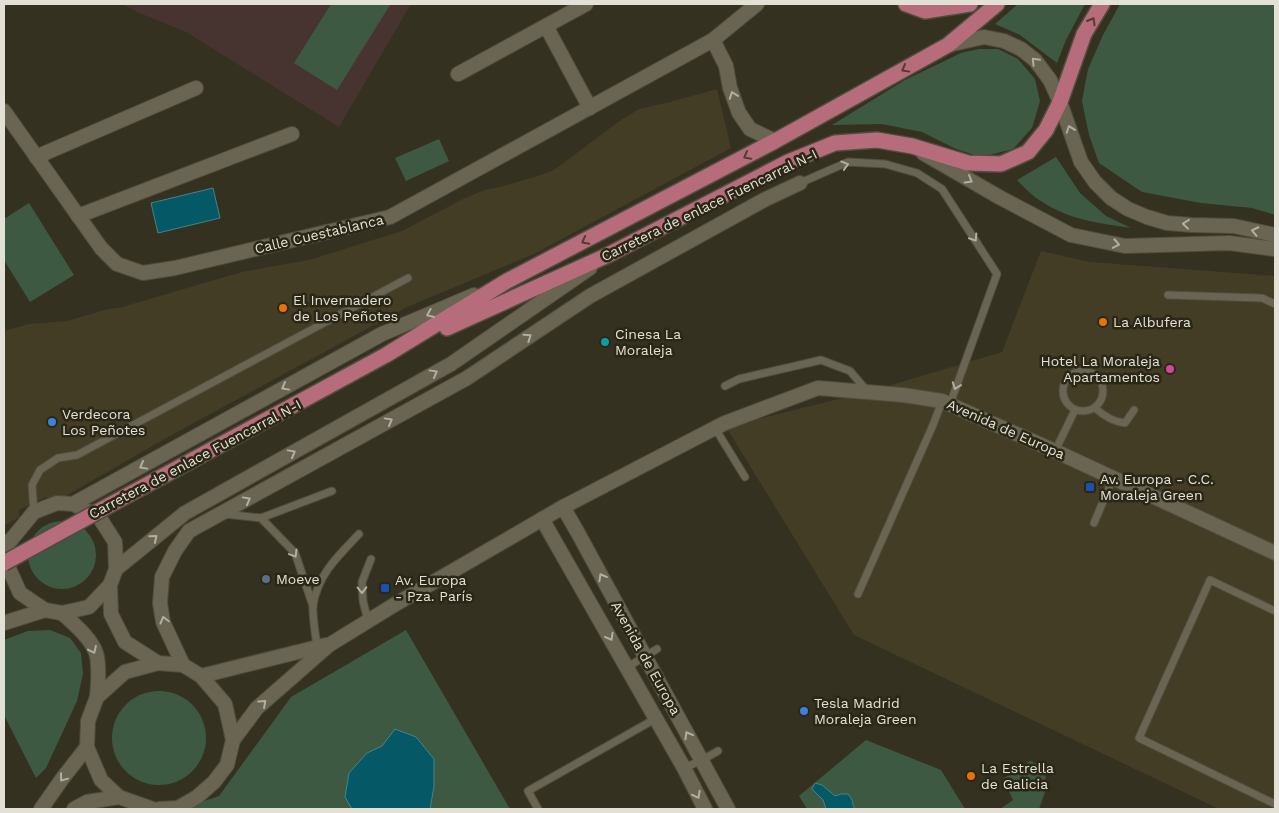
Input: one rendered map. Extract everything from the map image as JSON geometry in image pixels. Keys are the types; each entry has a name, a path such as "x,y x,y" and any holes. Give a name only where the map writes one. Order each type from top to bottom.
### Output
{"main road":[{"path":"906,4 925,11 970,4"},
{"name":"Carretera de enlace Fuencarral N-I","path":"4,563 386,355 507,282 775,141 948,45 997,4"},
{"name":"Carretera de enlace Fuencarral N-I","path":"386,355 608,255 788,162 835,143 877,140 912,146 968,163 1000,164 1028,152 1046,130 1060,102 1084,34 1102,4"}],"street":[{"path":"458,74 586,4"},
{"name":"Calle Cuestablanca","path":"4,112 101,248 117,264 143,274 390,217 713,40 757,4"},
{"path":"546,26 590,108"},
{"path":"948,45 984,37 1004,41 1021,49 1035,60 1050,80 1060,102 1081,162 1095,182 1111,198 1128,209 1147,217 1167,222 1192,225 1234,226 1275,235"},
{"path":"713,40 726,66 730,88 740,113 750,129 775,141"},
{"path":"36,157 196,88"},
{"path":"78,216 292,134"},
{"path":"912,146 999,197 1071,235 1125,246 1229,243 1275,249"},
{"path":"183,665 163,622 160,603 162,577 175,551 189,531 467,378 590,296 764,200 800,183"},
{"path":"116,569 185,513 450,364 608,255"},
{"path":"73,504 382,334 507,282"},
{"name":"Avenida de Europa","path":"233,740 257,708 323,646 563,507 725,423 818,388 904,395 946,402 1275,553"},
{"path":"110,585 89,607 62,613 45,610 20,593 8,569 7,542 34,512 57,503 73,504 99,517 115,542 116,569 110,585 111,614 126,642 158,663"},
{"name":"Avenida de Europa","path":"563,507 651,653 702,760 728,809"},
{"name":"Avenida de Europa","path":"542,519 684,768 705,809"},
{"path":"4,623 45,610"},
{"path":"62,613 84,634 96,653 98,674 97,697 88,721 87,747 101,780 119,797 153,809"},
{"name":"Avenida de Europa","path":"201,676 323,646"},
{"path":"97,697 125,672 158,663 183,665 201,676 225,704 233,740 227,765 214,782 197,797 178,808 159,809"},
{"path":"41,809 62,778 87,747"},
{"path":"74,809 87,802 119,797"}],"lane":[{"path":"800,183 848,162 885,164 916,173 942,189 997,274 946,402 933,425 858,594"},
{"path":"34,512 32,485 40,470 58,458 78,456 408,278"},
{"path":"1168,295 1262,298 1275,304"},
{"path":"725,386 739,379 821,360 850,371 867,392"},
{"path":"1081,371 1087,371 1098,378 1103,390 1102,397 1095,408 1081,411 1069,406 1063,395 1063,388 1069,376 1081,371"},
{"path":"1095,408 1104,417 1118,423 1125,423 1134,410"},
{"path":"1055,451 1075,410"},
{"path":"715,428 745,476"},
{"path":"1094,523 1113,478"},
{"path":"222,514 261,518 332,491"},
{"path":"261,518 295,553 313,606 323,646"},
{"path":"313,606 319,585 332,562 359,534"},
{"path":"368,621 363,601 362,582 371,559"},
{"path":"1275,611 1210,580 1140,738 1275,804"},
{"path":"626,668 651,653"},
{"path":"538,809 528,791 655,719"},
{"path":"684,768 718,751"}],"shaded area":[{"path":"122,4 411,4 339,127 186,32"},
{"path":"717,89 731,148 534,254 407,307 168,437 62,498 51,499 46,497 19,510 19,516 4,526 4,331 29,324 67,321 108,309 119,308 242,272 309,260 402,231 484,190 500,187 554,170 618,122 639,109"},
{"path":"1041,251 1090,262 1275,276 1275,809 1219,809 854,635 726,427 871,391 1002,352"}],"green space":[{"path":"331,4 390,5 337,90 294,63"},
{"path":"1018,4 1085,4 1066,40 1057,63 1020,35 995,24"},
{"path":"1120,4 1275,4 1275,215 1252,208 1201,203 1142,192 1099,163 1089,135 1082,101 1088,69 1103,35"},
{"path":"979,49 998,49 1018,59 1035,79 1040,101 1032,128 1013,149 981,157 956,149 922,132 882,124 832,125 905,80 961,53"},
{"path":"439,139 449,161 406,181 395,158"},
{"path":"1056,157 1080,193 1106,216 1131,228 1084,220 1062,213 1038,199 1017,180"},
{"path":"29,203 74,275 30,302 4,260 4,219"},
{"path":"69,521 81,527 90,536 96,548 94,568 86,579 69,589 55,589 38,579 30,568 28,548 38,531 49,523"},
{"path":"50,630 70,638 81,653 83,674 77,701 46,768 36,778 4,715 4,640 28,631"},
{"path":"406,630 510,809 181,809 219,796 291,697"},
{"path":"159,691 177,695 192,705 202,720 206,738 202,756 192,771 177,781 159,785 141,781 126,771 116,756 112,738 116,720 126,705 141,695"},
{"path":"866,740 941,770 965,809 807,809 799,796"},
{"path":"1030,761 1046,767 1045,792 1039,809 1000,809 1013,800 1003,779"}],"water":[{"path":"213,188 220,218 158,233 151,203"},
{"path":"395,729 416,737 434,759 434,786 430,809 352,809 345,797 349,773 367,753 382,746"},
{"path":"815,783 822,785 835,796 848,794 855,809 826,809 823,800 812,789"}],"place":[{"name":"El Invernadero de Los Peñotes","path":"283,308"},
{"name":"La Albufera","path":"1103,322"},
{"name":"Cinesa La Moraleja","path":"605,342"},
{"name":"Hotel La Moraleja Apartamentos","path":"1170,369"},
{"name":"Verdecora Los Peñotes","path":"52,422"},
{"name":"Av. Europa - C.C. Moraleja Green","path":"1090,487"},
{"name":"Moeve","path":"266,579"},
{"name":"Av. Europa - Pza. París","path":"385,588"},
{"name":"Tesla Madrid Moraleja Green","path":"804,711"},
{"name":"La Estrella de Galicia","path":"971,776"}]}
